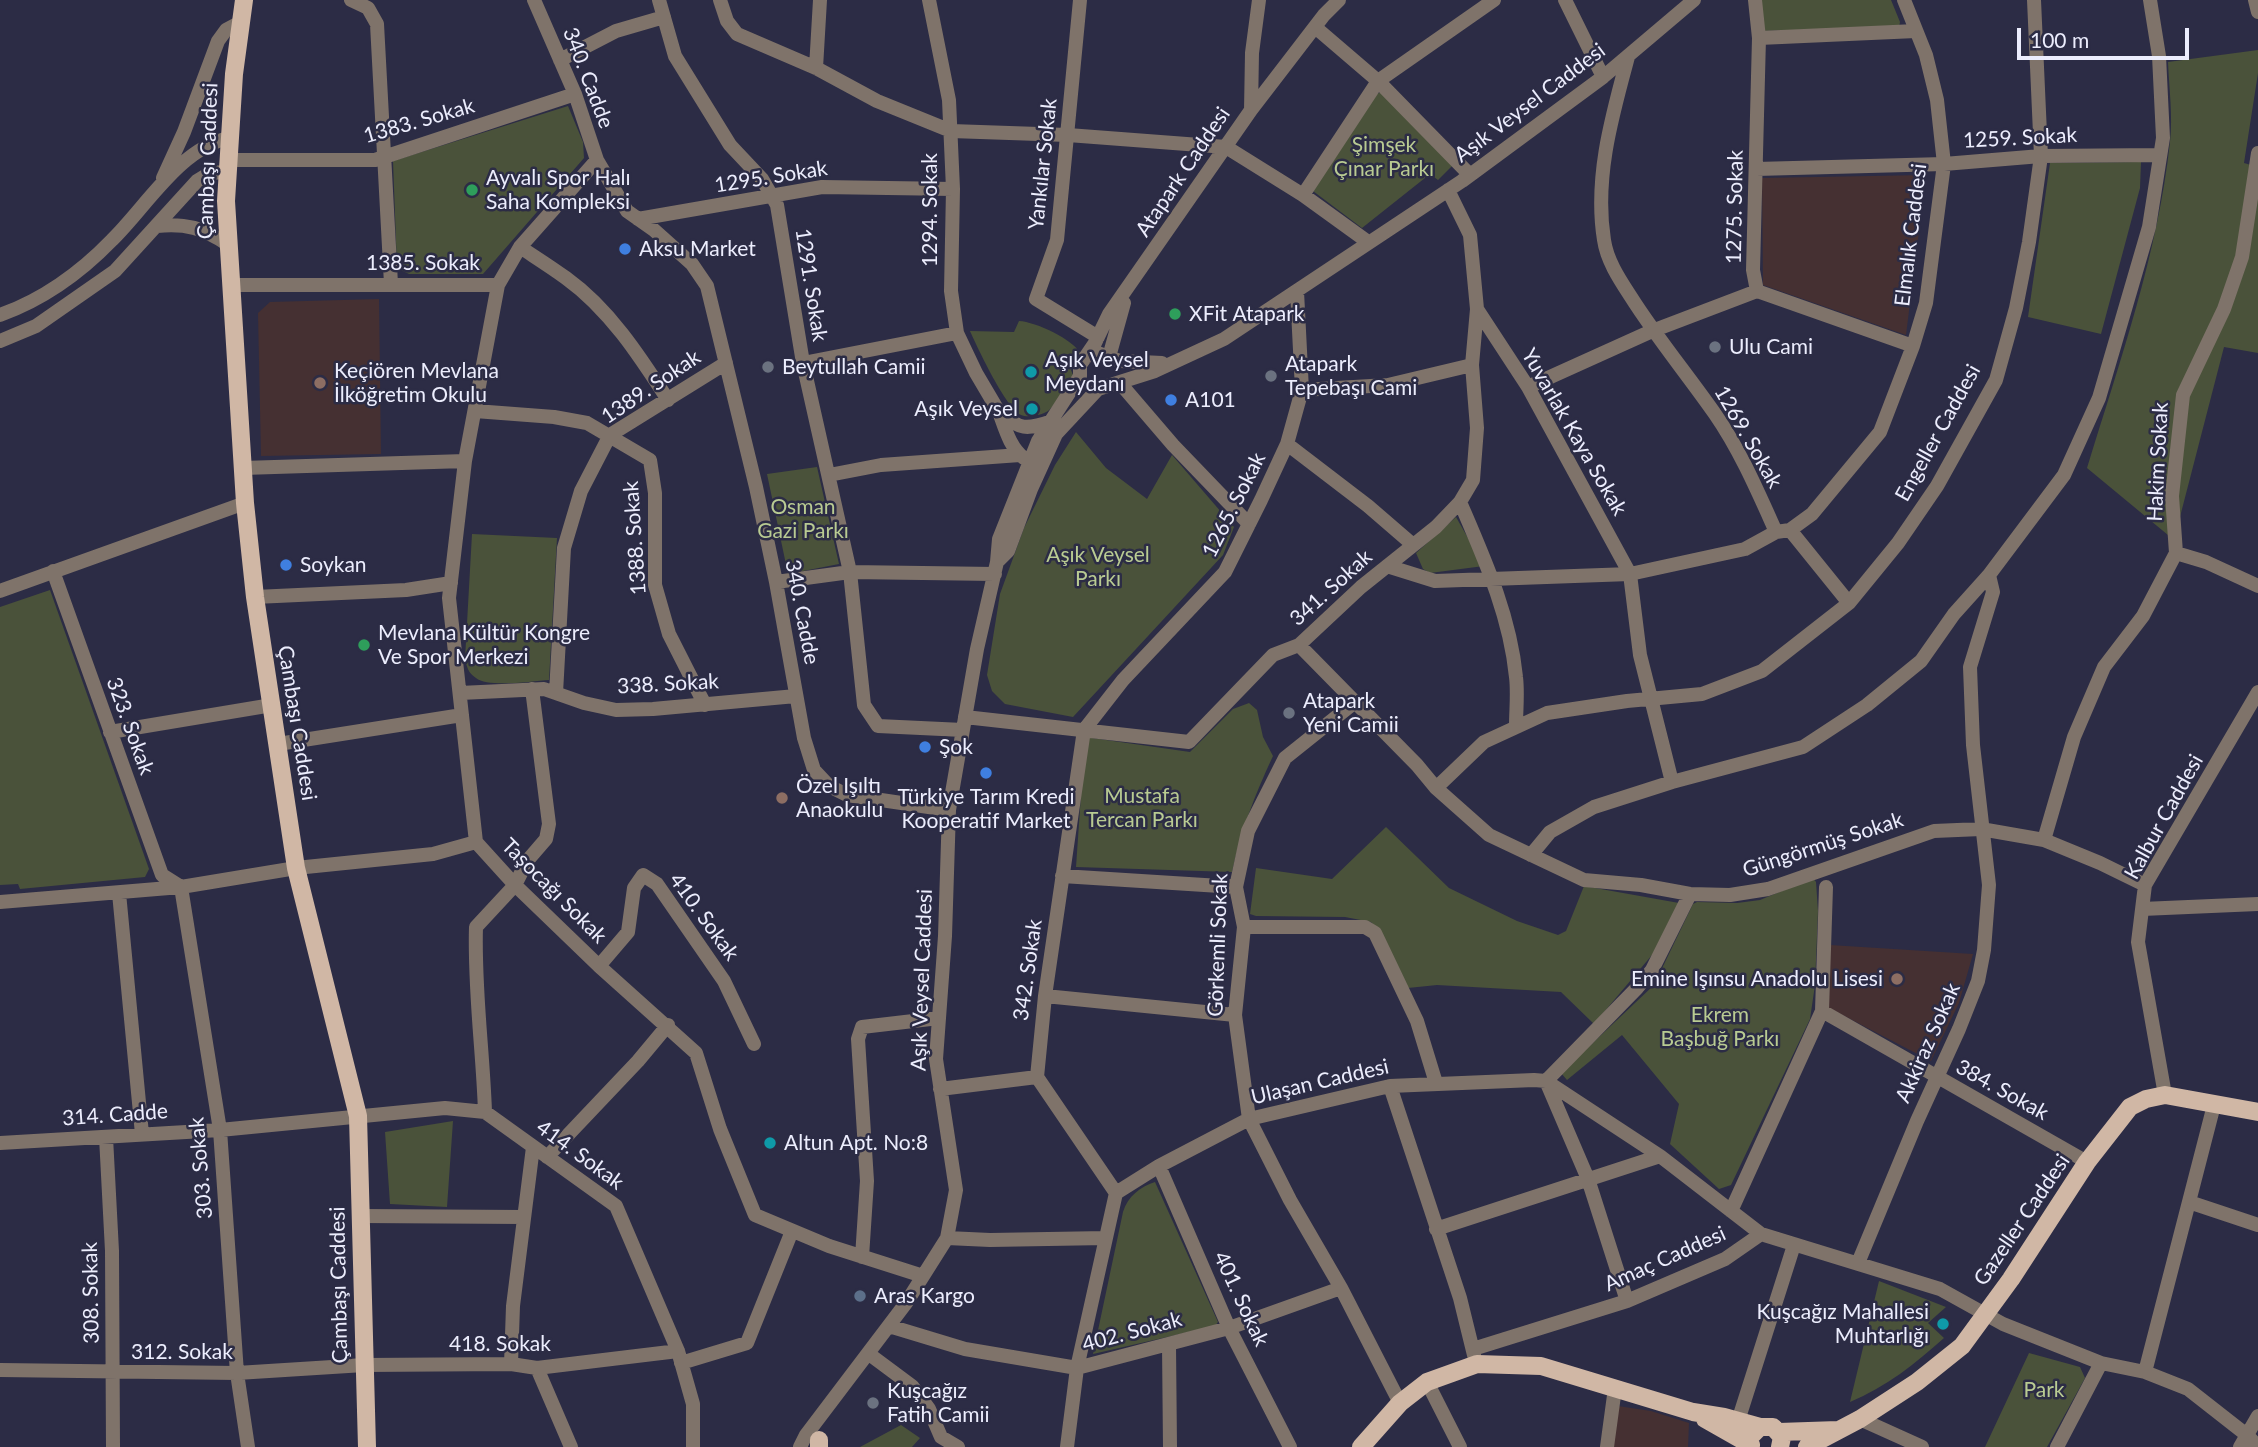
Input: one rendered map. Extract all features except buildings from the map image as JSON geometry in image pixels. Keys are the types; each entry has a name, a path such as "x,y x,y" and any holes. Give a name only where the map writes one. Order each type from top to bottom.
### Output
{"main road":[{"name":"Çambaşı Caddesi","path":"244,0 234,74 227,166 227,244 245,503 255,597 296,868 358,1116 366,1447"},
{"name":"Gazeller Caddesi","path":"1807,1447 1860,1419 1917,1382 1962,1346 1986,1315 2087,1162 2130,1107 2146,1099 2165,1095 2258,1112"},
{"path":"1361,1447 1401,1403 1427,1382 1475,1356 1541,1366 1693,1412 1751,1446 1753,1432 1759,1427"},
{"name":"Gazeller Caddesi","path":"1693,1412 1759,1427 1768,1425 1780,1440 1841,1430"}],"street":[{"path":"351,0 368,8 377,24 391,284"},
{"name":"340. Cadde","path":"534,0 575,94 597,160 627,212 654,230 692,264 707,286 776,582 804,738 814,770 829,786 847,795 949,810"},
{"name":"1291. Sokak","path":"659,0 675,57 730,145 762,179 777,205 803,363 850,572 864,705 878,726 964,723"},
{"path":"720,0 727,21 737,34 816,68 877,101 950,131 1068,135 1226,147 1303,195 1368,242"},
{"path":"816,68 820,0"},
{"name":"1294. Sokak","path":"929,0 949,100 953,189 951,291 957,333 999,412 1007,435 1024,458"},
{"name":"Yankılar Sokak","path":"1080,0 1057,240 1036,299 1098,337"},
{"name":"Atapark Caddesi","path":"1087,356 1121,295 1251,110 1252,53 1259,0"},
{"path":"1251,110 1339,0"},
{"path":"1303,195 1378,81 1494,0"},
{"path":"1565,0 1603,78"},
{"name":"Aşık Veysel Caddesi","path":"996,568 1008,551 1031,489 1056,434 1104,386 1155,371 1224,339 1448,191 1603,78 1694,0"},
{"name":"1275. Sokak","path":"1755,0 1759,38 1753,270 1757,291 1913,346"},
{"name":"Elmalık Caddesi","path":"1387,566 1435,581 1630,574 1745,549 1812,514 1880,432 1913,346 1926,303 1944,164 1937,100 1926,55 1904,0"},
{"name":"Engeller Caddesi","path":"1436,788 1484,742 1547,713 1702,694 1762,671 1849,603 1898,543 1937,486 1996,380 2016,308 2029,242 2041,156 2034,0"},
{"path":"1531,855 1550,832 1594,807 1672,782 1803,747 1867,705 1921,661 1954,614 1989,575 2064,475 2099,398 2149,227 2163,138 2159,56 2150,0"},
{"path":"2255,0 2258,12"},
{"path":"560,60 616,32 664,17"},
{"path":"159,189 184,132 218,41 226,30 241,22"},
{"path":"1315,27 1378,81 1470,175"},
{"path":"1759,38 1916,31"},
{"name":"1269. Sokak","path":"1628,56 1615,103 1602,171 1600,204 1604,243 1616,275 1652,331 1717,416 1783,531 1849,603"},
{"name":"1383. Sokak","path":"227,166 375,160 575,94"},
{"path":"0,315 45,293 92,259 199,150 229,138"},
{"name":"Hakim Sokak","path":"2176,553 2172,496 2183,395 2224,309 2242,257 2258,153"},
{"name":"1259. Sokak","path":"1756,170 1944,164 2041,156 2160,155"},
{"name":"1385. Sokak","path":"230,285 498,285 520,247 597,160"},
{"path":"0,341 36,326 115,271 201,177 227,166"},
{"name":"1295. Sokak","path":"638,219 822,187 953,189"},
{"name":"Yuvarlak Kaya Sokak","path":"1448,191 1470,235 1477,309 1528,387 1630,574 1640,655 1672,782"},
{"path":"157,226 174,224 200,228 227,244"},
{"path":"520,247 568,279 604,313 639,355 667,400"},
{"name":"Atapark Caddesi","path":"1109,357 1117,320 1134,279"},
{"name":"Taşocağı Sokak","path":"498,285 466,461 449,598 476,842 515,885 599,966 696,1053 720,1129 755,1215 829,1246 923,1276"},
{"name":"1265. Sokak","path":"1084,730 1123,680 1225,572 1249,524 1287,444 1302,390 1297,291"},
{"path":"1528,387 1652,331 1757,291"},
{"name":"341. Sokak","path":"964,723 1084,730 1189,742 1273,654 1299,645 1361,587 1436,527 1460,502 1473,480 1477,428 1472,365 1477,309"},
{"path":"803,363 957,333"},
{"name":"Aşık Veysel Caddesi","path":"800,1447 806,1434 889,1326 947,1238 956,1189 936,1059 945,936 949,810 977,649 996,568 999,539 1024,458 1052,421 1080,376 1080,365 1087,356 1098,353 1120,361 1141,364 1171,363"},
{"path":"1080,376 1087,386 1104,386 1113,379 1115,368 1109,357"},
{"name":"1389. Sokak","path":"556,694 564,548 581,491 610,435 726,363"},
{"path":"1302,390 1388,384 1472,365"},
{"path":"1125,389 1173,445 1249,524"},
{"name":"1388. Sokak","path":"475,411 554,417 587,423 650,460 655,493 655,585 669,634 705,705"},
{"path":"999,412 1014,425 1031,428 1052,421"},
{"path":"1287,444 1368,506 1412,544"},
{"path":"829,475 881,464 1024,458"},
{"path":"243,468 466,461"},
{"path":"1460,502 1494,580 1506,623 1517,678 1516,726"},
{"path":"0,591 245,503"},
{"path":"2044,840 2074,737 2104,667 2143,616 2176,553 2206,562 2258,586"},
{"path":"776,582 850,572 996,568"},
{"name":"323. Sokak","path":"53,571 162,875 181,887"},
{"name":"Akkiraz Sokak","path":"1858,1263 1959,1029 1978,981 1984,950 1989,885 1973,745 1970,667 1993,592 1989,575"},
{"path":"255,597 406,590 451,583"},
{"name":"Güngörmüş Sokak","path":"1299,645 1436,788 1489,835 1584,880 1641,885 1690,894 1730,895 1768,889 1934,831 1981,829 2044,840 2146,885"},
{"path":"358,1116 445,1108 485,1112 483,1046 475,963 476,927 515,885 527,861 546,839 549,824 532,689"},
{"name":"338. Sokak","path":"460,693 544,689 584,703 616,710 796,696"},
{"name":"Kalbur Caddesi","path":"2165,1095 2138,942 2146,885 2258,692"},
{"name":"Görkemli Sokak","path":"1355,702 1285,758 1248,831 1236,887 1244,927 1235,1015 1249,1119 1401,1403"},
{"path":"110,732 272,705"},
{"path":"278,744 462,715"},
{"name":"342. Sokak","path":"1037,1077 1045,996 1084,730"},
{"path":"0,902 181,887 296,868 433,854 476,842"},
{"name":"410. Sokak","path":"599,966 628,932 634,888 643,875 657,884 724,981 754,1044"},
{"path":"1062,876 1236,887"},
{"name":"303. Sokak","path":"181,887 220,1130 237,1373 248,1447"},
{"path":"1731,1211 1822,1011 1826,887"},
{"path":"119,893 142,1134"},
{"path":"1546,1081 1652,970 1690,894"},
{"path":"2142,909 2258,904"},
{"path":"1244,927 1365,927 1375,933 1417,1021 1436,1083"},
{"path":"1045,996 1235,1015"},
{"name":"384. Sokak","path":"1822,1011 2087,1162"},
{"path":"862,1257 867,1181 858,1039 862,1027 939,1018"},
{"path":"547,1157 638,1061 667,1025"},
{"path":"940,1089 1037,1077 1116,1193 1077,1368 1067,1447"},
{"path":"1546,1081 1660,1156 1761,1234 1940,1289 1986,1315 2101,1363 2145,1372 2188,1389 2249,1443 2258,1416"},
{"path":"1546,1081 1588,1180 1627,1301"},
{"name":"Ulaşan Caddesi","path":"1116,1193 1159,1166 1249,1119 1390,1086 1546,1081"},
{"path":"1390,1086 1460,1298 1475,1356"},
{"path":"2145,1372 2214,1105"},
{"name":"414. Sokak","path":"485,1112 616,1206 679,1357 693,1404 693,1447"},
{"name":"314. Cadde","path":"0,1143 220,1130 358,1116"},
{"name":"308. Sokak","path":"106,1138 112,1251 113,1447"},
{"path":"510,1364 513,1306 533,1147"},
{"path":"1436,1229 1660,1156"},
{"name":"401. Sokak","path":"1159,1166 1229,1328 1290,1447"},
{"path":"2189,1202 2258,1225"},
{"path":"360,1216 524,1217"},
{"name":"418. Sokak","path":"364,1365 510,1364 537,1368 679,1357 747,1343 792,1231"},
{"name":"Amaç Caddesi","path":"1475,1356 1627,1301 1725,1259 1761,1234"},
{"path":"947,1238 1106,1238"},
{"path":"1738,1421 1794,1245"},
{"name":"402. Sokak","path":"889,1326 965,1349 1077,1368 1229,1328 1341,1287"},
{"path":"1170,1345 1170,1447"},
{"path":"869,1354 912,1386 929,1409 939,1442 958,1447"},
{"path":"2061,1446 2101,1363"},
{"name":"312. Sokak","path":"0,1370 237,1373 364,1365"},
{"path":"537,1368 571,1447"},
{"path":"1427,1382 1460,1447"},
{"path":"1606,1447 1615,1388"},
{"name":"Aşık Veysel Caddesi","path":"818,1445 830,1406"},
{"path":"1860,1419 1922,1447"}],"shaded area":[{"path":"1926,175 1906,335 1763,285 1762,178"},
{"name":"Keçiören Mevlana İlköğretim Okulu","path":"379,299 381,454 261,456 258,313 270,302"},
{"name":"Emine Işınsu Anadolu Lisesi","path":"1830,945 1973,954 1959,1003 1931,1061 1827,1007"},
{"path":"1618,1406 1651,1411 1689,1423 1688,1447 1611,1447"}],"green space":[{"path":"1759,0 1891,0 1900,22 1899,27 1763,31"},
{"path":"2258,50 2258,73 2244,163 2258,167 2258,353 2224,347 2174,540 2087,468 2125,347 2157,225 2171,132 2168,62"},
{"name":"Şimşek Çınar Parkı","path":"1382,92 1453,165 1438,180 1430,174 1362,228 1313,191 1376,94"},
{"path":"568,106 583,142 584,158 483,274 409,274 397,268 393,161"},
{"path":"2141,162 2140,188 2101,334 2028,317 2050,163"},
{"path":"1019,321 1053,332 1077,348 1081,354 1071,370 1073,375 1054,404 1048,411 1035,416 1021,415 1008,402 970,331 1014,332"},
{"name":"Aşık Veysel Parkı","path":"1076,432 1106,468 1147,499 1172,455 1234,527 1223,555 1073,717 1005,704 992,691 987,675 1000,594 1024,528 1055,465"},
{"name":"Osman Gazi Parkı","path":"817,467 839,564 788,574 767,474"},
{"path":"1456,517 1484,566 1430,573 1423,569 1416,553"},
{"path":"472,534 557,538 549,680 490,683 476,678 468,670 465,659"},
{"path":"50,590 149,869 145,877 20,889 18,884 0,885 0,607"},
{"name":"Mustafa Tercan Parkı","path":"1249,703 1257,710 1263,737 1273,756 1249,813 1232,872 1076,867 1085,737 1190,752 1233,709"},
{"path":"1386,827 1449,888 1517,921 1558,935 1566,931 1584,886 1679,903 1657,949 1594,1024 1561,992 1437,985 1408,988 1383,937 1371,922 1345,917 1250,914 1256,868 1332,879"},
{"name":"Ekrem Başbuğ Parkı","path":"1813,878 1816,882 1818,911 1815,985 1810,1019 1731,1185 1719,1189 1670,1144 1679,1104 1622,1035 1567,1080 1561,1073 1654,985 1693,904 1760,900"},
{"path":"453,1121 447,1207 390,1204 385,1132"},
{"path":"1155,1182 1218,1322 1215,1326 1093,1354 1123,1212 1135,1193"},
{"path":"1879,1281 1946,1307 1928,1323 1944,1338 1900,1374 1850,1402"},
{"name":"Park","path":"2029,1353 2080,1367 2085,1378 2047,1447 1985,1447"},
{"path":"901,1425 920,1438 912,1447 860,1447"}],"place":[{"name":"Ayvalı Spor Halı Saha Kompleksi","path":"472,190"},
{"name":"Aksu Market","path":"625,249"},
{"name":"XFit Atapark","path":"1175,314"},
{"name":"Ulu Cami","path":"1715,347"},
{"name":"Beytullah Camii","path":"768,367"},
{"name":"Aşık Veysel Meydanı","path":"1031,372"},
{"name":"Atapark Tepebaşı Cami","path":"1271,376"},
{"name":"Keçiören Mevlana İlköğretim Okulu","path":"320,383"},
{"name":"A101","path":"1171,400"},
{"name":"Aşık Veysel","path":"1032,409"},
{"name":"Soykan","path":"286,565"},
{"name":"Mevlana Kültür Kongre Ve Spor Merkezi","path":"364,645"},
{"name":"Atapark Yeni Camii","path":"1289,713"},
{"name":"Şok","path":"925,747"},
{"name":"Türkiye Tarım Kredi Kooperatif Market","path":"986,773"},
{"name":"Özel Işıltı Anaokulu","path":"782,798"},
{"name":"Emine Işınsu Anadolu Lisesi","path":"1897,979"},
{"name":"Altun Apt. No:8","path":"770,1143"},
{"name":"Aras Kargo","path":"860,1296"},
{"name":"Kuşcağız Mahallesi Muhtarlığı","path":"1943,1324"},
{"name":"Kuşcağız Fatih Camii","path":"873,1403"}]}
